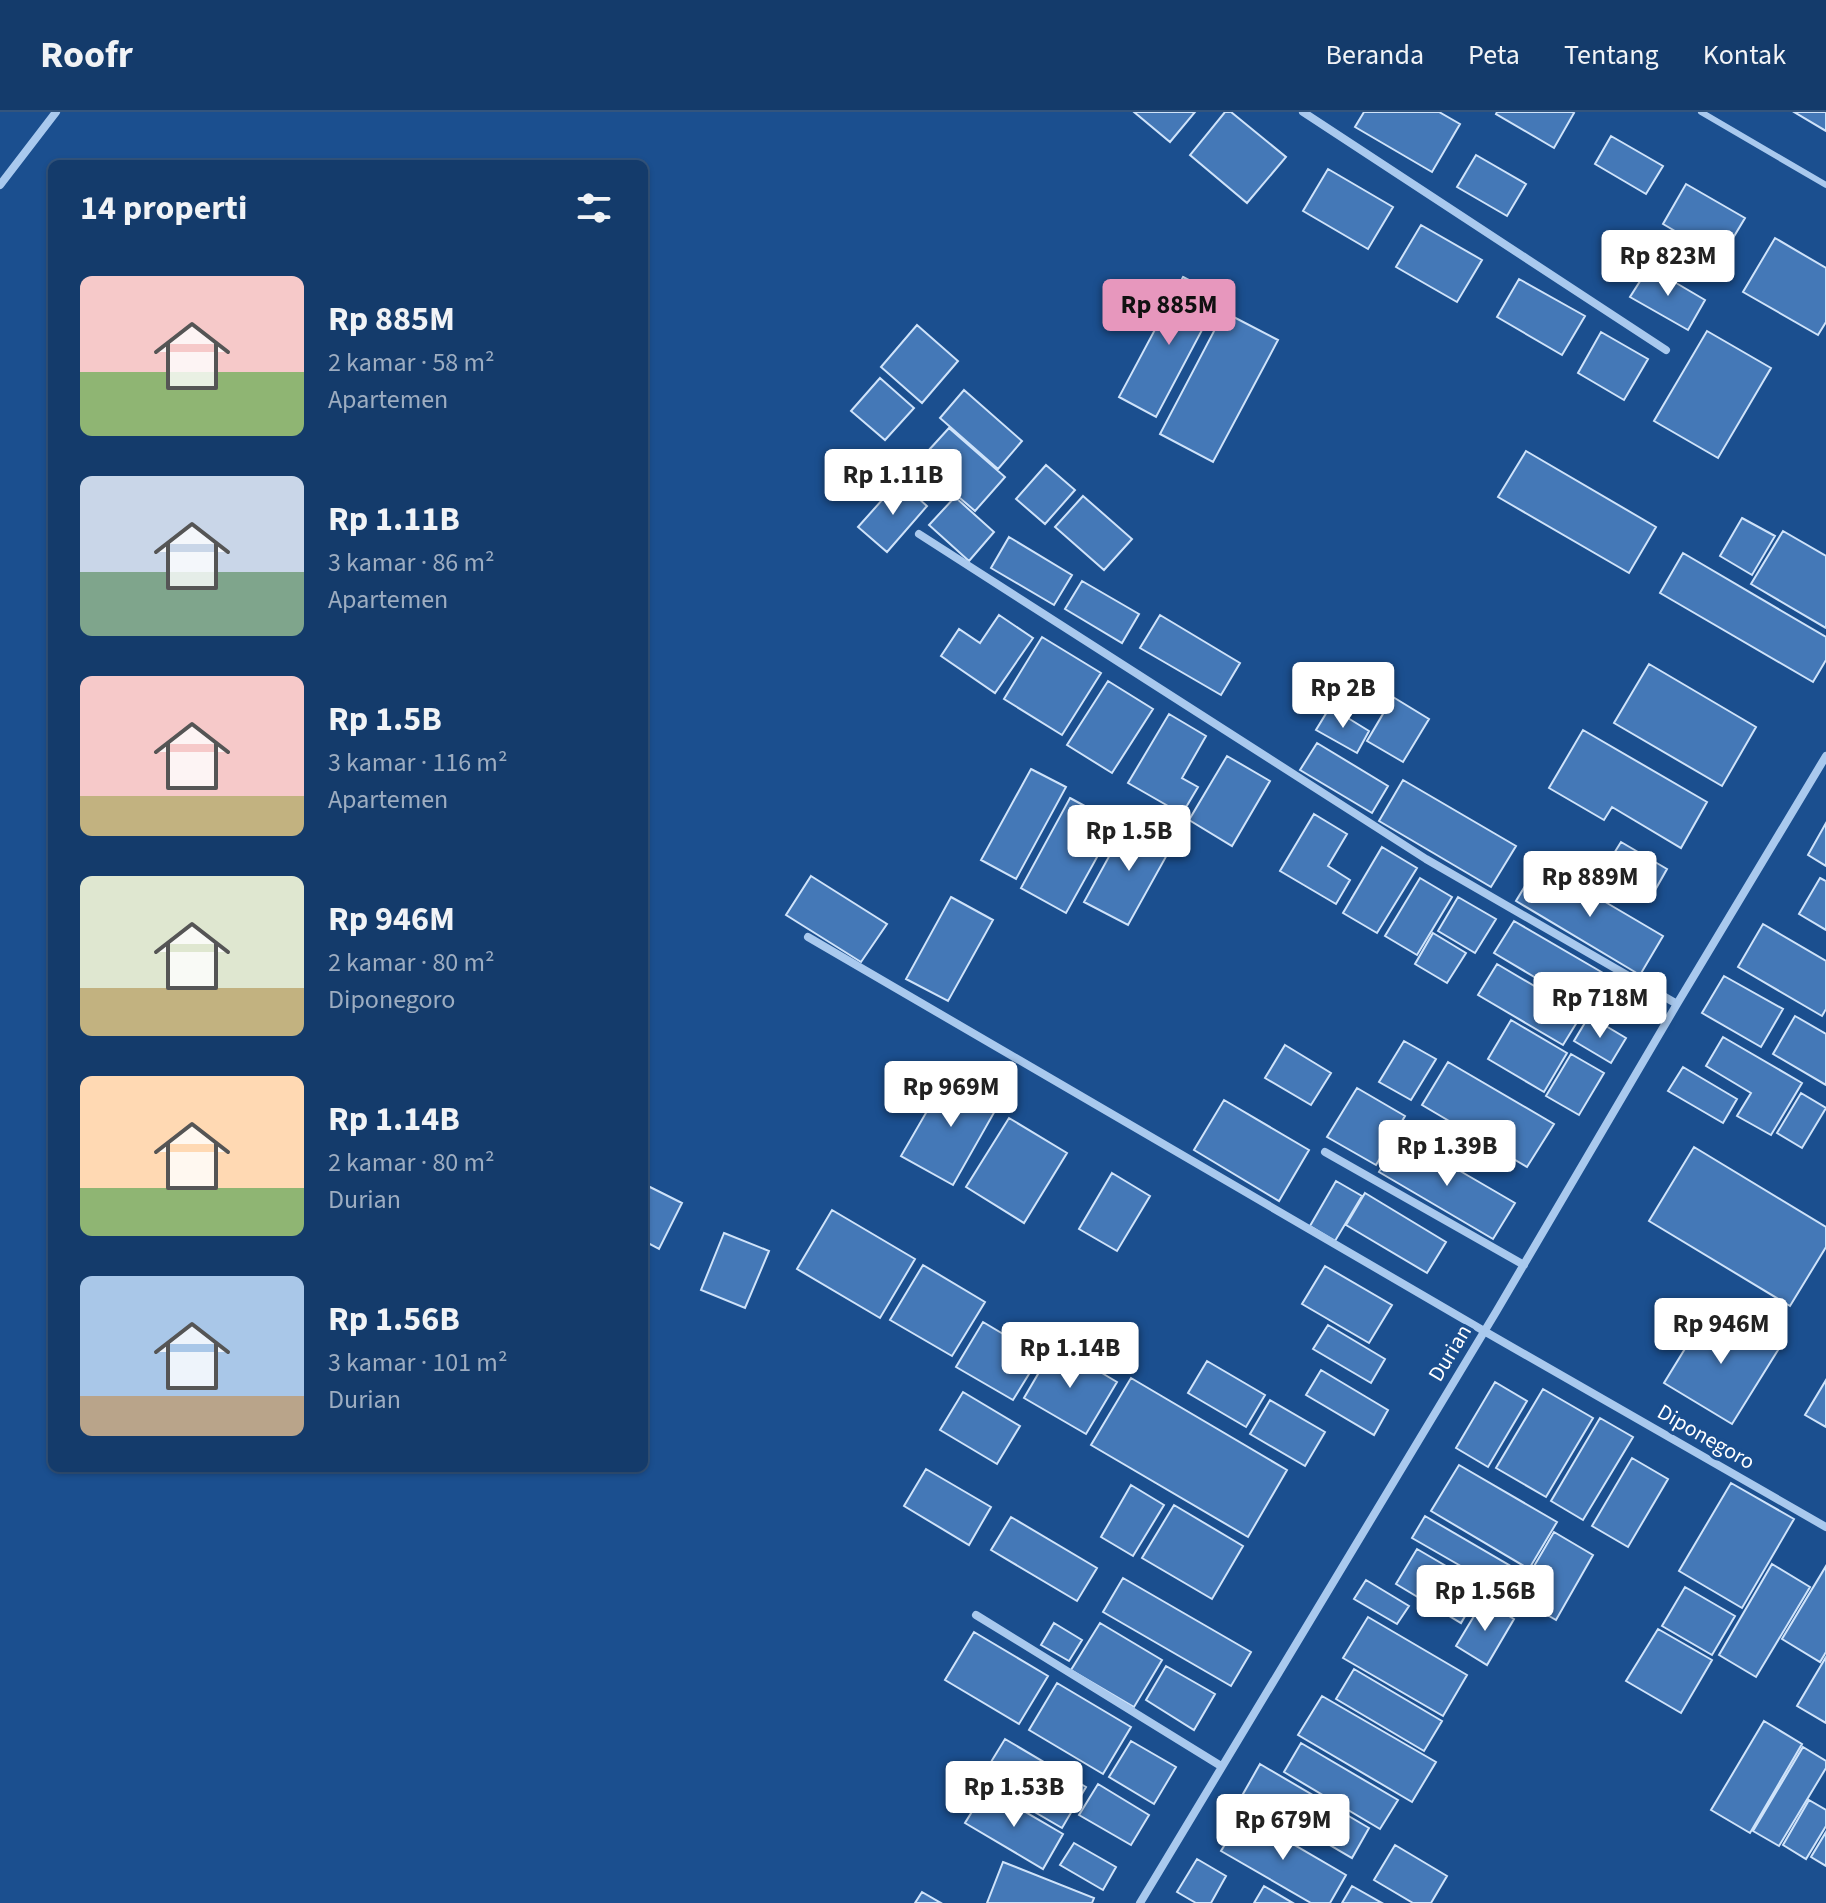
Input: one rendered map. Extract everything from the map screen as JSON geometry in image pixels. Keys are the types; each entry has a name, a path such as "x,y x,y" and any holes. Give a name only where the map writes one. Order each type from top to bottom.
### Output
{"street":[{"path":"0,185 56,112"},
{"path":"1303,112 1666,350"},
{"path":"919,534 1426,859 1677,1004"},
{"name":"Durian","path":"1140,1903 1826,756"},
{"name":"Diponegoro","path":"808,937 1826,1527"},
{"path":"1325,1152 1524,1265"},
{"path":"976,1615 1221,1766"}],"lane":[{"path":"1701,112 1826,185"}],"building":[{"path":"1134,112 1195,112 1170,142"},
{"path":"1225,112 1231,112 1286,157 1247,203 1190,155"},
{"path":"1364,112 1439,112 1460,124 1432,172 1355,127"},
{"path":"1497,112 1572,112 1574,113 1554,148"},
{"path":"1794,112 1826,112 1826,131"},
{"path":"1611,136 1663,166 1646,194 1595,164"},
{"path":"1476,155 1526,184 1507,216 1457,187"},
{"path":"1328,169 1393,207 1368,249 1303,211"},
{"path":"1686,184 1745,218 1721,258 1663,224"},
{"path":"1421,225 1482,260 1457,302 1396,267"},
{"path":"1775,238 1826,268 1826,322 1818,335 1743,292"},
{"path":"1649,267 1705,300 1688,330 1630,297"},
{"path":"1183,277 1220,296 1156,417 1119,397"},
{"path":"1519,279 1585,316 1562,355 1497,317"},
{"path":"1224,312 1278,340 1213,462 1160,434"},
{"path":"917,325 958,361 922,403 881,367"},
{"path":"1707,331 1771,368 1718,458 1654,421"},
{"path":"1601,332 1648,359 1624,400 1578,373"},
{"path":"880,378 914,408 885,440 851,411"},
{"path":"964,390 1022,441 998,469 940,418"},
{"path":"949,428 1005,477 975,511 918,462"},
{"path":"1526,451 1656,527 1629,573 1498,497"},
{"path":"1046,465 1075,490 1045,524 1016,499"},
{"path":"899,481 927,506 887,552 858,527"},
{"path":"1083,496 1132,539 1104,570 1055,527"},
{"path":"955,497 994,532 969,561 929,525"},
{"path":"1742,518 1775,536 1752,575 1720,556"},
{"path":"1783,531 1826,556 1826,628 1751,584"},
{"path":"1009,537 1072,575 1054,605 991,568"},
{"path":"1683,553 1826,637 1826,660 1813,682 1660,593"},
{"path":"1082,581 1139,614 1122,643 1065,609"},
{"path":"999,615 1033,638 995,693 941,656 959,629 980,643"},
{"path":"1160,615 1240,663 1221,695 1140,648"},
{"path":"1042,637 1101,673 1062,735 1004,699"},
{"path":"1649,664 1756,727 1722,786 1614,723"},
{"path":"1108,681 1153,709 1112,773 1067,745"},
{"path":"1393,697 1429,719 1403,762 1367,741"},
{"path":"1330,707 1369,731 1357,753 1316,730"},
{"path":"1169,714 1206,736 1182,778 1198,787 1182,814 1128,783"},
{"path":"1583,730 1707,802 1681,848 1612,807 1604,820 1549,788"},
{"path":"1317,743 1388,786 1372,813 1300,770"},
{"path":"1227,756 1270,781 1232,846 1189,820"},
{"path":"1031,769 1066,787 1016,879 981,860"},
{"path":"1403,780 1516,846 1491,887 1379,821"},
{"path":"1070,798 1116,823 1066,913 1021,888"},
{"path":"1314,814 1347,834 1328,866 1350,880 1336,904 1280,871"},
{"path":"1129,820 1173,844 1128,925 1084,902"},
{"path":"1826,823 1826,866 1808,855"},
{"path":"1621,842 1667,869 1650,899 1603,871"},
{"path":"1382,847 1417,868 1377,933 1343,913"},
{"path":"1539,863 1663,936 1640,975 1516,901"},
{"path":"811,876 887,924 861,962 786,915"},
{"path":"1420,878 1452,897 1417,955 1385,936"},
{"path":"1820,878 1826,881 1826,930 1799,914"},
{"path":"951,897 993,920 948,1001 906,979"},
{"path":"1458,897 1496,919 1475,953 1438,931"},
{"path":"1514,921 1610,977 1590,1010 1494,953"},
{"path":"1763,924 1826,961 1826,1009 1822,1016 1738,967"},
{"path":"1433,933 1466,953 1447,983 1415,964"},
{"path":"1497,964 1582,1014 1563,1045 1478,995"},
{"path":"1724,976 1783,1009 1761,1047 1702,1013"},
{"path":"1589,1016 1626,1038 1611,1063 1574,1041"},
{"path":"1795,1016 1826,1034 1826,1085 1773,1054"},
{"path":"1511,1020 1567,1053 1544,1092 1488,1059"},
{"path":"1723,1037 1802,1083 1771,1135 1737,1116 1751,1093 1706,1066"},
{"path":"1404,1041 1436,1059 1411,1100 1379,1082"},
{"path":"1285,1045 1331,1073 1311,1105 1265,1078"},
{"path":"1571,1054 1604,1073 1579,1115 1546,1096"},
{"path":"1448,1062 1554,1124 1527,1167 1422,1105"},
{"path":"1683,1067 1737,1099 1723,1123 1668,1091"},
{"path":"949,1073 1000,1102 953,1185 901,1156"},
{"path":"1357,1088 1405,1116 1376,1165 1327,1137"},
{"path":"1801,1093 1826,1108 1802,1148 1777,1133"},
{"path":"1224,1100 1309,1150 1279,1201 1194,1150"},
{"path":"1009,1118 1067,1153 1024,1223 966,1187"},
{"path":"1400,1136 1515,1203 1493,1239 1379,1172"},
{"path":"1694,1147 1826,1227 1826,1247 1790,1306 1649,1221"},
{"path":"1112,1173 1150,1196 1117,1251 1079,1229"},
{"path":"1336,1181 1362,1196 1335,1241 1310,1226"},
{"path":"648,1186 682,1203 659,1249 648,1243"},
{"path":"1365,1193 1446,1242 1427,1273 1346,1225"},
{"path":"832,1210 915,1259 880,1318 797,1269"},
{"path":"724,1233 769,1251 745,1308 701,1290"},
{"path":"923,1265 985,1302 952,1356 890,1320"},
{"path":"1325,1266 1392,1305 1369,1343 1302,1304"},
{"path":"1710,1308 1778,1350 1732,1424 1664,1383"},
{"path":"983,1322 1040,1356 1013,1400 956,1367"},
{"path":"1328,1325 1385,1359 1371,1383 1313,1349"},
{"path":"1055,1345 1117,1382 1086,1434 1024,1398"},
{"path":"1207,1361 1265,1395 1246,1427 1188,1393"},
{"path":"1321,1370 1388,1410 1374,1435 1306,1395"},
{"path":"1131,1378 1287,1470 1248,1537 1091,1445"},
{"path":"1826,1380 1826,1427 1805,1415"},
{"path":"1495,1382 1527,1401 1488,1467 1456,1448"},
{"path":"1543,1389 1593,1418 1546,1497 1496,1468"},
{"path":"963,1392 1020,1426 997,1464 940,1430"},
{"path":"1270,1400 1325,1432 1305,1466 1250,1434"},
{"path":"1600,1418 1633,1437 1583,1520 1551,1501"},
{"path":"1632,1458 1668,1479 1628,1547 1592,1526"},
{"path":"1459,1465 1557,1522 1529,1569 1431,1511"},
{"path":"926,1469 991,1507 969,1545 904,1506"},
{"path":"1731,1483 1794,1519 1742,1608 1679,1571"},
{"path":"1131,1485 1164,1505 1133,1556 1101,1537"},
{"path":"1174,1505 1243,1546 1212,1599 1142,1558"},
{"path":"1425,1516 1526,1575 1513,1596 1412,1538"},
{"path":"1011,1517 1097,1568 1077,1601 991,1550"},
{"path":"1554,1532 1593,1555 1556,1620 1516,1597"},
{"path":"1417,1549 1482,1587 1461,1623 1396,1584"},
{"path":"1772,1564 1810,1587 1756,1677 1719,1655"},
{"path":"1826,1566 1826,1652 1820,1662 1782,1639"},
{"path":"1123,1578 1251,1652 1231,1686 1103,1612"},
{"path":"1366,1580 1409,1606 1397,1624 1354,1599"},
{"path":"1685,1587 1735,1616 1712,1655 1662,1626"},
{"path":"1483,1601 1514,1619 1487,1665 1456,1646"},
{"path":"1368,1617 1467,1675 1443,1716 1343,1658"},
{"path":"1054,1623 1082,1640 1069,1661 1041,1645"},
{"path":"1100,1623 1162,1660 1134,1707 1071,1670"},
{"path":"1658,1629 1712,1660 1681,1713 1626,1681"},
{"path":"974,1632 1048,1676 1019,1724 945,1680"},
{"path":"1826,1657 1826,1723 1797,1706"},
{"path":"1166,1666 1215,1694 1194,1730 1146,1700"},
{"path":"1354,1669 1442,1721 1424,1751 1336,1699"},
{"path":"1057,1683 1131,1727 1103,1774 1029,1730"},
{"path":"1322,1696 1436,1762 1412,1802 1298,1735"},
{"path":"1764,1721 1802,1744 1750,1833 1711,1810"},
{"path":"1005,1739 1086,1787 1062,1828 980,1780"},
{"path":"1131,1741 1176,1767 1154,1804 1109,1777"},
{"path":"1301,1743 1398,1800 1380,1829 1284,1772"},
{"path":"1803,1747 1826,1761 1826,1768 1779,1846 1753,1831"},
{"path":"1260,1764 1369,1828 1352,1858 1243,1794"},
{"path":"1098,1784 1149,1815 1131,1845 1079,1815"},
{"path":"986,1789 1063,1834 1043,1869 965,1823"},
{"path":"1809,1800 1826,1810 1826,1826 1806,1859 1783,1845"},
{"path":"1243,1815 1346,1875 1330,1903 1311,1903 1221,1851"},
{"path":"1826,1832 1826,1866 1811,1857"},
{"path":"1074,1843 1116,1867 1103,1890 1060,1865"},
{"path":"1395,1845 1447,1876 1431,1903 1413,1903 1374,1880"},
{"path":"1197,1859 1226,1876 1211,1903 1196,1903 1177,1892"},
{"path":"1003,1862 1094,1898 1092,1903 987,1903"},
{"path":"1264,1886 1293,1903 1254,1903"},
{"path":"1352,1886 1382,1903 1342,1903"},
{"path":"922,1892 941,1903 915,1903"}]}
